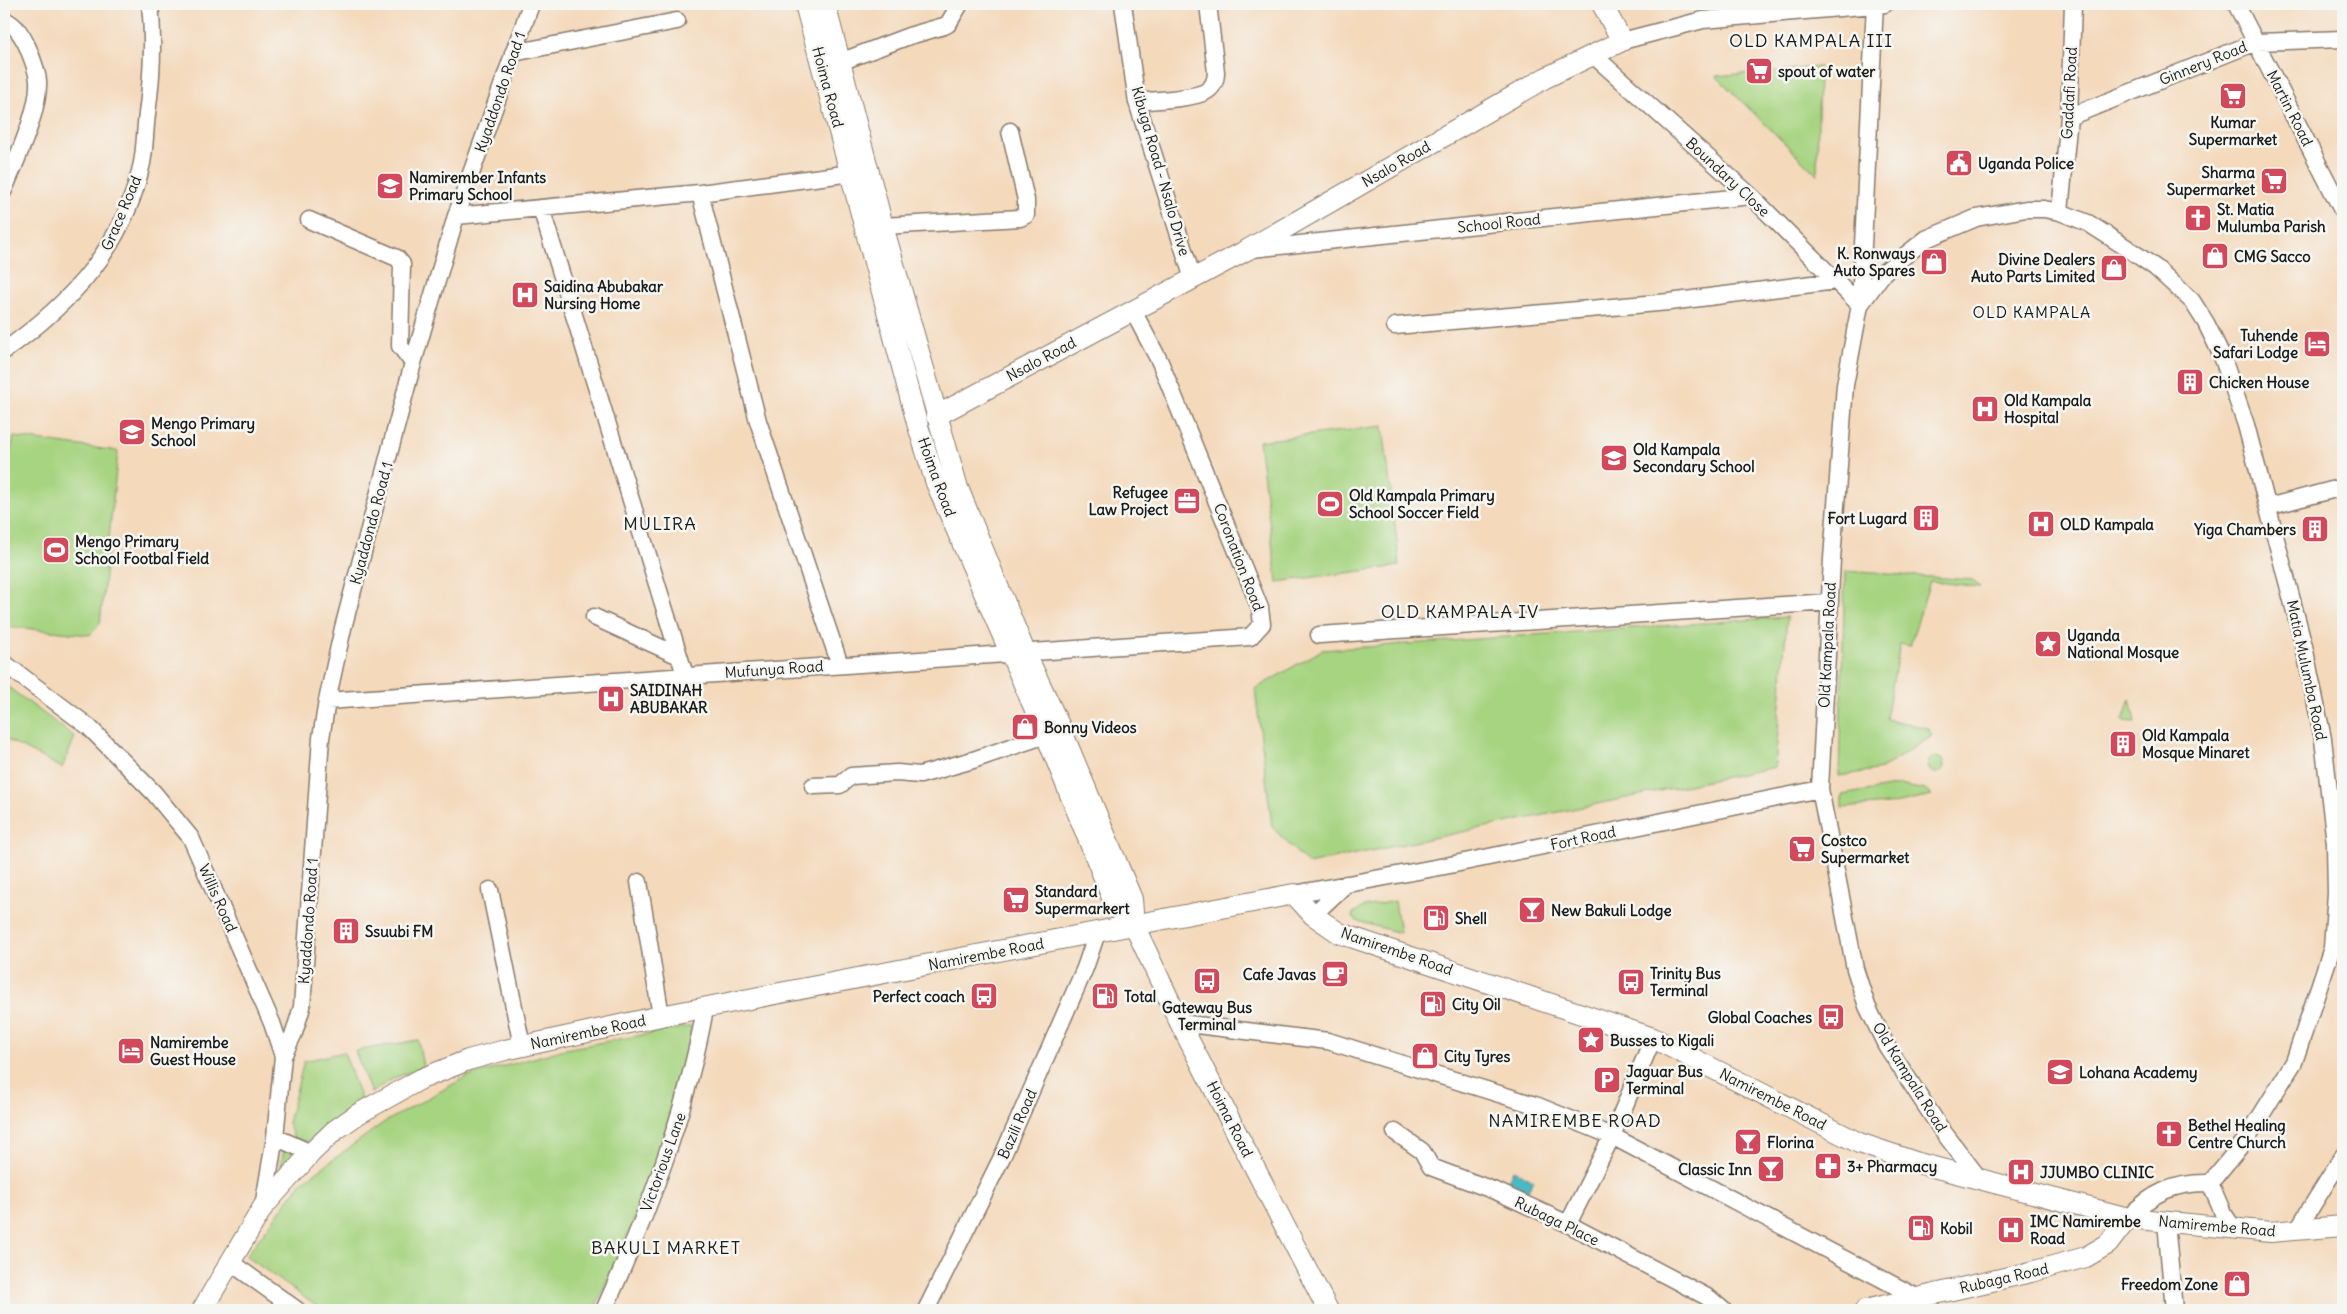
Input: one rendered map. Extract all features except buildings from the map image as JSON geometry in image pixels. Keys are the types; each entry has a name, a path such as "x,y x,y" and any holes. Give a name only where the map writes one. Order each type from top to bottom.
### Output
{"main road":[{"name":"Hoima Road","path":"805,4 852,173 917,423 936,483 1018,653 1061,728 1132,899 1134,925"},
{"name":"Hoima Road","path":"825,4 883,226 936,416 958,488 1046,735 1115,905 1134,925 1180,1023 1328,1310"},
{"path":"1602,4 1622,41"},
{"name":"Nsalo Road","path":"936,416 1247,250 1545,78 1622,41"},
{"name":"Namirembe Road","path":"202,1310 263,1207 311,1153 334,1131 358,1114 420,1079 468,1060 522,1046 661,1016 1294,894 1313,915 1339,933 1653,1038 1859,1143 1918,1164 2128,1218 2271,1232 2343,1226"},
{"name":"Rubaga Road","path":"1865,1310 2031,1272 2086,1257 2108,1244 2128,1218"}],"street":[{"name":"Grace Road","path":"4,351 72,294 96,266 115,234 130,199 142,162 151,85 153,41 150,4"},
{"name":"Kyaddondo Road 1","path":"283,1056 294,1033 302,1006 321,738 343,628 413,364 456,216 531,4"},
{"path":"840,62 944,26 948,24 960,4"},
{"name":"Kibuga Road - Nsalo Drive","path":"1123,4 1137,102 1192,279"},
{"path":"1137,102 1199,94 1211,87 1216,80 1216,72 1208,4"},
{"path":"1860,305 1880,4"},
{"name":"Nsalo Road","path":"1622,41 1704,20 1767,9 1880,4"},
{"name":"Gaddafi Road","path":"2060,212 2069,117 2073,4"},
{"name":"Martin Road","path":"2236,4 2343,212"},
{"path":"4,20 10,22 24,37 36,70 38,83 30,124 4,190"},
{"path":"513,53 677,21"},
{"name":"Ginnery Road","path":"2069,117 2256,42 2343,39"},
{"name":"Boundary Close","path":"1592,54 1751,196 1860,305"},
{"path":"883,226 1020,218 1026,215 1026,200 1010,131"},
{"path":"456,216 700,193 852,173"},
{"path":"700,193 758,421 840,665"},
{"name":"School Road","path":"1247,250 1751,196"},
{"path":"541,208 685,675"},
{"name":"Old Kampala Road","path":"1981,1181 1941,1129 1904,1074 1879,1033 1867,1006 1855,969 1820,789 1830,602 1845,385 1860,305 1884,272 1926,239 1955,225 1976,218 2026,209 2060,212"},
{"name":"Matia Mulumba Road","path":"2060,212 2088,223 2156,268 2192,301 2206,323 2222,356 2235,390 2268,507 2304,646 2323,739 2335,833 2336,892 2332,948 2294,1062 2246,1138 2210,1183"},
{"path":"309,220 397,258 402,264 400,346 413,364"},
{"path":"1395,326 1668,302 1836,281"},
{"name":"Coronation Road","path":"1018,653 1242,639 1250,637 1262,624 1260,608 1160,362 1133,311"},
{"path":"2268,507 2343,487"},
{"path":"1319,635 1830,602"},
{"path":"594,617 679,656"},
{"name":"Mufunya Road","path":"327,701 1018,653"},
{"name":"Willis Road","path":"4,663 89,727 154,793 192,838 272,1023 283,1056 276,1137 263,1207"},
{"path":"813,786 840,785 851,776 897,773 920,775 973,760 1046,735"},
{"name":"Fort Road","path":"1294,894 1820,789"},
{"path":"640,882 661,1016"},
{"path":"1313,915 1346,884"},
{"path":"490,890 522,1046"},
{"name":"Bazili Road","path":"926,1310 1003,1155 1085,968 1097,933"},
{"name":"Victorious Lane","path":"604,1310 674,1138 690,1080 705,1009"},
{"path":"1180,1023 1328,1041 1538,1106 1612,1136 1918,1298"},
{"path":"1568,1224 1612,1136 1653,1038"},
{"name":"Rubaga Place","path":"1395,1132 1422,1151 1431,1167 1498,1192 1568,1224 1708,1298 1723,1310"},
{"path":"276,1137 311,1153"},
{"path":"2297,1230 2343,1156"},
{"path":"2128,1218 2143,1202 2158,1193 2188,1183 2210,1183 2223,1213 2234,1229"},
{"path":"2166,1222 2174,1310"},
{"path":"230,1262 297,1310"}],"green space":[{"path":"1819,67 1817,175 1716,76"},
{"name":"Old Kampala Primary School Soccer Field","path":"1383,426 1400,566 1277,582 1259,441"},
{"name":"Mengo Primary School Footbal Field","path":"14,437 118,451 100,624 90,635 4,626 4,477"},
{"path":"1845,571 1973,580 1980,587 1930,581 1910,646 1900,644 1886,719 1928,728 1932,736 1881,769 1839,776"},
{"path":"1787,617 1775,767 1308,864 1272,827 1255,689 1322,650"},
{"path":"4,684 75,737 62,768 4,738"},
{"path":"2130,698 2135,722 2123,721"},
{"path":"1936,757 1942,759 1944,765 1942,771 1936,773 1930,771 1928,765 1930,759"},
{"path":"1900,785 1925,790 1932,796 1899,803 1842,808 1842,795"},
{"path":"1395,901 1400,933 1357,921 1352,917 1353,913 1364,907"},
{"path":"691,1026 690,1051 650,1185 594,1310 322,1310 246,1256 301,1183 383,1123 466,1077 565,1049"},
{"path":"418,1040 423,1067 394,1078 371,1093 355,1051"},
{"path":"344,1052 361,1100 307,1142 294,1138 288,1123 304,1061"},
{"path":"284,1149 298,1154 279,1174"}],"water":[{"path":"1513,1170 1533,1180 1527,1192 1507,1183"}],"place":[{"name":"spout of water","path":"1759,71"},
{"name":"Kumar Supermarket","path":"2233,96"},
{"name":"Uganda Police","path":"1959,163"},
{"name":"Sharma Supermarket","path":"2274,181"},
{"name":"Namirember Infants Primary School","path":"390,186"},
{"name":"St. Matia Mulumba Parish","path":"2198,218"},
{"name":"CMG Sacco","path":"2215,256"},
{"name":"K. Ronways Auto Spares","path":"1934,262"},
{"name":"Divine Dealers Auto Parts Limited","path":"2114,268"},
{"name":"Saidina Abubakar Nursing Home","path":"525,295"},
{"name":"Tuhende Safari Lodge","path":"2317,344"},
{"name":"Chicken House","path":"2190,382"},
{"name":"Old Kampala Hospital","path":"1985,409"},
{"name":"Mengo Primary School","path":"132,432"},
{"name":"Old Kampala Secondary School","path":"1614,458"},
{"name":"Refugee Law Project","path":"1187,501"},
{"name":"Old Kampala Primary School Soccer Field","path":"1330,504"},
{"name":"Fort Lugard","path":"1926,518"},
{"name":"OLD Kampala","path":"2041,524"},
{"name":"Yiga Chambers","path":"2315,529"},
{"name":"Mengo Primary School Footbal Field","path":"56,550"},
{"name":"Uganda National Mosque","path":"2048,644"},
{"name":"SAIDINAH ABUBAKAR","path":"611,699"},
{"name":"Bonny Videos","path":"1025,727"},
{"name":"Old Kampala Mosque Minaret","path":"2123,744"},
{"name":"Costco Supermarket","path":"1802,849"},
{"name":"Standard Supermarkert","path":"1016,900"},
{"name":"New Bakuli Lodge","path":"1532,910"},
{"name":"Shell","path":"1436,918"},
{"name":"Ssuubi FM","path":"346,931"},
{"name":"Cafe Javas","path":"1335,974"},
{"name":"Gateway Bus Terminal","path":"1207,981"},
{"name":"Trinity Bus Terminal","path":"1631,982"},
{"name":"Perfect coach","path":"984,996"},
{"name":"Total","path":"1105,996"},
{"name":"City Oil","path":"1433,1004"},
{"name":"Global Coaches","path":"1831,1017"},
{"name":"Busses to Kigali","path":"1591,1040"},
{"name":"Namirembe Guest House","path":"131,1051"},
{"name":"City Tyres","path":"1425,1056"},
{"name":"Lohana Academy","path":"2060,1072"},
{"name":"Jaguar Bus Terminal","path":"1607,1080"},
{"name":"Bethel Healing Centre Church","path":"2169,1134"},
{"name":"Florina","path":"1748,1142"},
{"name":"3+ Pharmacy","path":"1828,1166"},
{"name":"Classic Inn","path":"1771,1169"},
{"name":"JJUMBO CLINIC","path":"2021,1172"},
{"name":"Kobil","path":"1921,1228"},
{"name":"IMC Namirembe Road","path":"2011,1230"},
{"name":"Freedom Zone","path":"2237,1284"}],"district":[{"name":"OLD KAMPALA III","path":"1811,40"},
{"name":"OLD KAMPALA","path":"2032,312"},
{"name":"MULIRA","path":"660,523"},
{"name":"OLD KAMPALA IV","path":"1460,611"},
{"name":"NAMIREMBE ROAD","path":"1575,1120"},
{"name":"BAKULI MARKET","path":"666,1247"}]}
